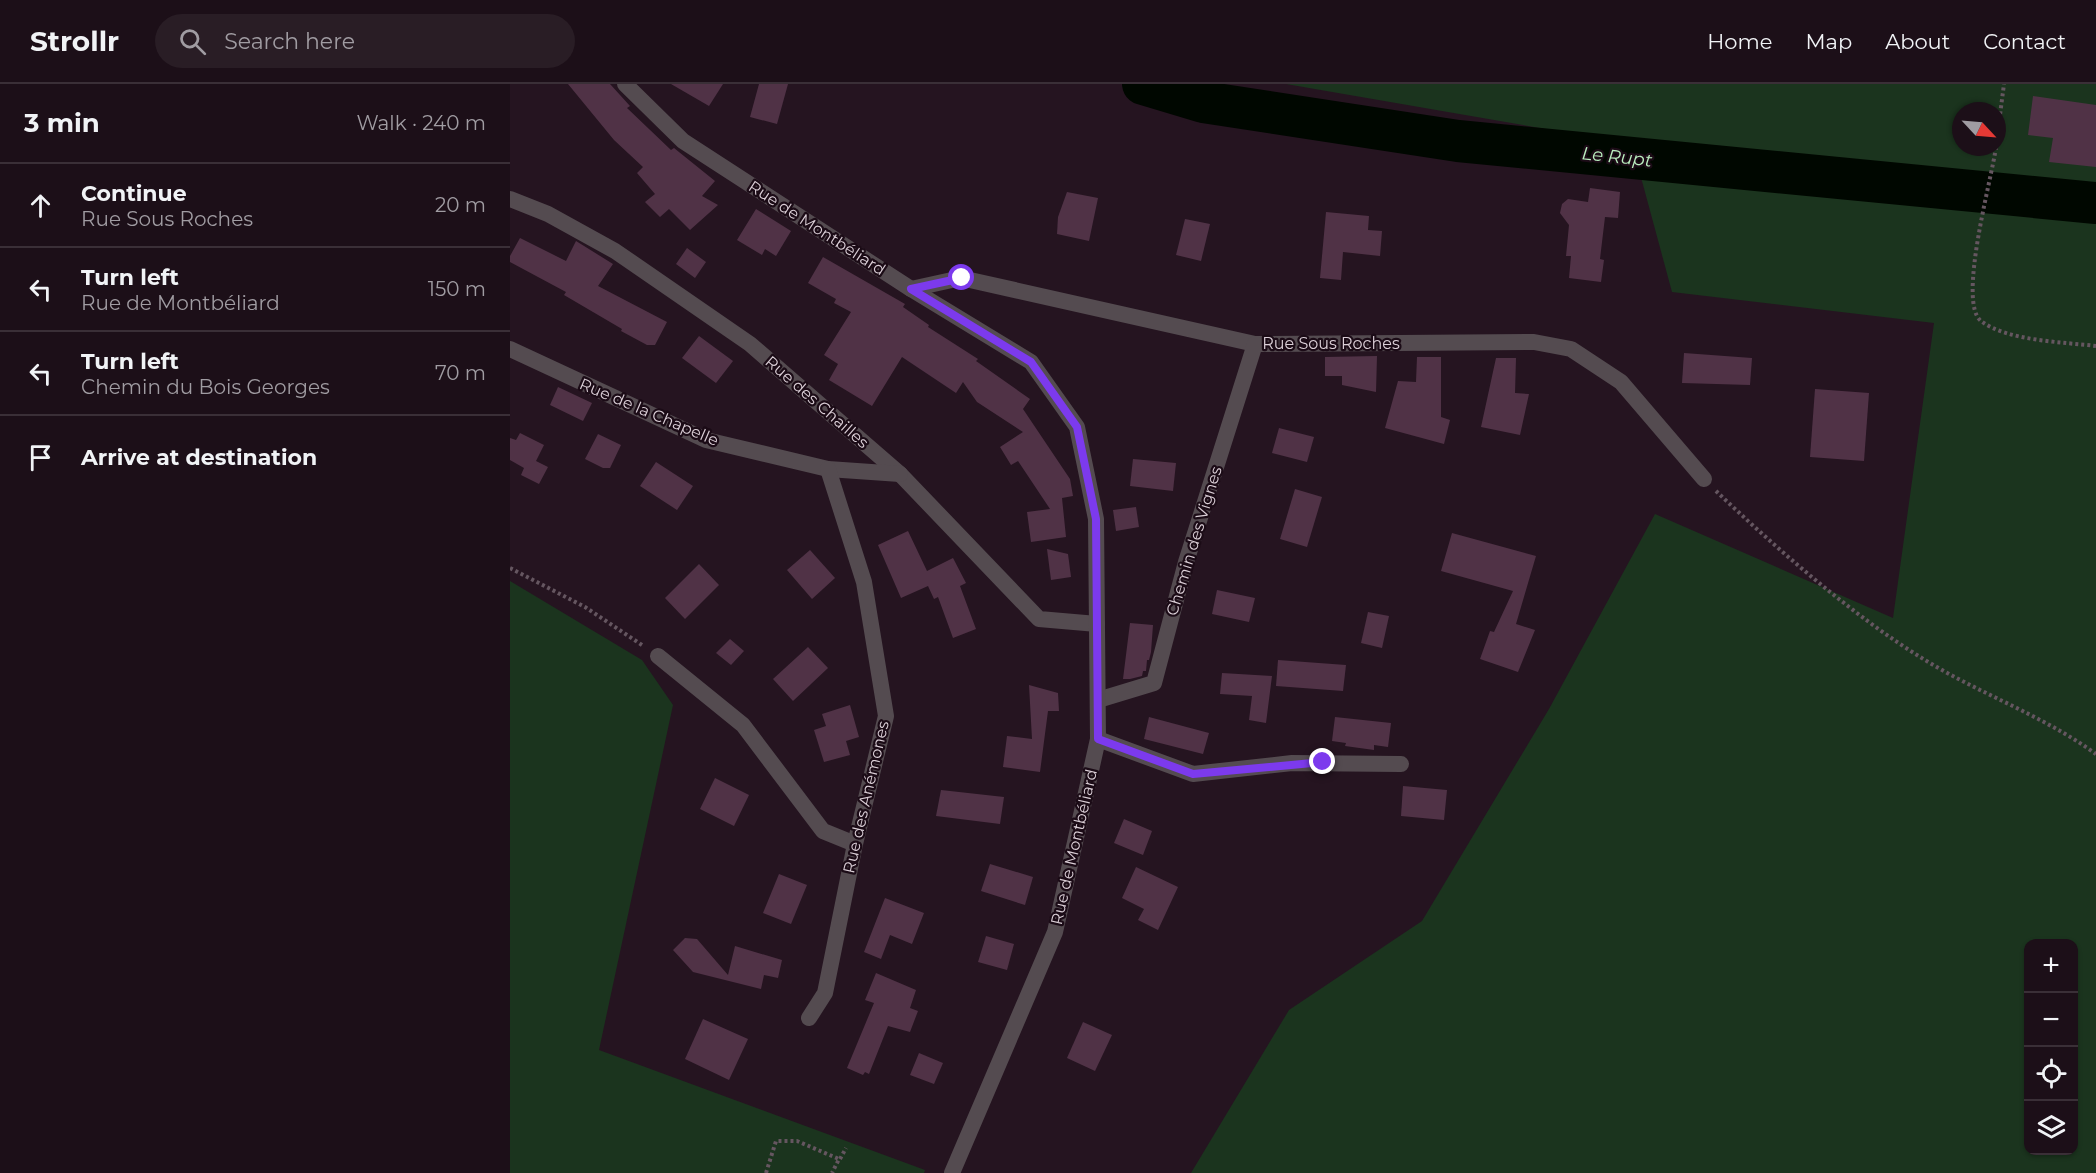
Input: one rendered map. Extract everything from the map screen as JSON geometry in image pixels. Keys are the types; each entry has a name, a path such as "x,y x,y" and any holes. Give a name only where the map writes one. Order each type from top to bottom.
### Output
{"street":[{"name":"Rue de Montbéliard","path":"625,84 683,141 911,289 1031,362 1077,427 1096,519 1098,739 1055,932 952,1173"},
{"name":"Rue des Chailles","path":"510,199 548,214 615,251 750,344 900,474 1039,619 1097,624"},
{"name":"Rue Sous Roches","path":"911,289 962,278 1255,344 1534,342 1571,349 1621,382 1704,479"},
{"name":"Chemin des Vignes","path":"1098,700 1154,683 1186,562 1255,344"},
{"name":"Rue de la Chapelle","path":"510,349 706,440 828,469 900,474"},
{"name":"Rue des Anémones","path":"809,1018 825,993 855,844 886,716 864,582 828,469"},
{"path":"658,656 743,725 823,831 855,844"},
{"path":"1098,739 1193,774 1292,763 1401,764"}],"path":[{"path":"2002,102 2004,84"},
{"path":"1995,156 1987,202 1975,246 1971,288 1974,313 1980,321 2003,332 2096,346"},
{"path":"1704,479 1790,558 1924,659 1976,688 2022,709 2096,754"},
{"path":"510,568 585,607 658,656"},
{"path":"766,1173 776,1141 797,1141 839,1159 832,1173 846,1148"}],"green space":[{"path":"1286,84 2096,84 2096,1173 1191,1173 1289,1010 1422,921 1549,709 1655,514 1893,618 1934,323 1672,292 1632,144"},
{"path":"510,581 642,660 673,705 599,1050 925,1170 924,1173 510,1173"}],"building":[{"path":"568,84 610,84 630,106 627,108 671,150 674,148 715,181 702,196 718,205 690,230 669,209 660,217 645,202 655,194 637,173 643,167 614,140"},
{"path":"671,84 723,84 709,106"},
{"path":"759,84 788,84 777,124 750,117"},
{"path":"2033,96 2096,105 2096,167 2049,162 2053,138 2028,135"},
{"path":"1590,188 1620,192 1618,218 1605,217 1600,259 1604,260 1601,282 1569,278 1571,256 1566,256 1569,225 1560,213 1562,204 1568,199 1588,202"},
{"path":"1067,192 1098,198 1089,241 1057,234 1058,217"},
{"path":"756,209 791,231 776,256 765,249 762,255 737,240"},
{"path":"1326,212 1369,216 1368,230 1382,231 1380,256 1343,252 1341,280 1320,278"},
{"path":"1185,219 1210,224 1201,261 1176,255"},
{"path":"520,238 566,261 576,241 613,264 598,286 667,322 655,345 647,345 621,331 622,329 564,295 566,292 510,262 510,256"},
{"path":"687,248 706,262 695,278 676,264"},
{"path":"823,257 905,304 903,307 929,325 928,327 978,359 976,361 1030,399 1023,409 1070,479 1073,496 1062,498 1066,537 1031,542 1027,512 1050,509 1018,461 1011,465 1000,447 1023,432 977,402 963,382 956,393 902,357 872,406 829,380 838,364 824,355 851,312 834,303 836,299 808,283"},
{"path":"699,336 733,361 716,383 682,358"},
{"path":"1684,353 1752,358 1750,385 1682,383"},
{"path":"1377,356 1376,392 1342,385 1342,376 1325,376 1325,357"},
{"path":"1417,357 1441,357 1441,417 1450,420 1444,444 1385,428 1398,381 1416,382"},
{"path":"1496,358 1516,358 1515,393 1529,394 1520,435 1481,427"},
{"path":"558,387 592,403 583,421 550,405"},
{"path":"1815,389 1869,393 1864,461 1810,457"},
{"path":"1279,428 1314,437 1307,462 1272,453"},
{"path":"520,433 544,445 536,461 548,467 539,484 521,475 524,468 510,460 510,438 516,440"},
{"path":"598,434 621,445 610,468 603,468 585,459"},
{"path":"1133,459 1176,463 1173,491 1130,486"},
{"path":"656,462 693,486 677,510 640,486"},
{"path":"1295,489 1322,497 1307,547 1280,539"},
{"path":"1136,507 1139,527 1116,531 1113,510"},
{"path":"908,531 927,571 953,558 966,583 960,586 976,629 953,638 938,597 934,599 928,586 901,598 878,545"},
{"path":"1452,533 1536,556 1516,624 1535,630 1518,672 1480,659 1490,631 1494,632 1513,591 1441,571"},
{"path":"1047,549 1068,554 1071,577 1051,580"},
{"path":"810,550 835,578 812,599 787,570"},
{"path":"699,564 719,585 685,619 665,598"},
{"path":"1217,590 1255,598 1249,622 1212,614"},
{"path":"1368,612 1389,616 1382,648 1361,643"},
{"path":"1130,623 1153,625 1151,652 1147,660 1146,671 1143,671 1142,676 1123,679"},
{"path":"730,639 744,651 731,665 716,653"},
{"path":"808,647 828,668 793,701 773,679"},
{"path":"1278,660 1346,665 1343,691 1276,686"},
{"path":"1222,673 1272,676 1266,723 1249,720 1252,696 1220,694"},
{"path":"1029,685 1058,693 1059,711 1048,711 1040,772 1003,767 1007,736 1032,739"},
{"path":"850,705 859,737 846,741 850,755 824,762 814,730 826,726 822,714"},
{"path":"1149,717 1209,733 1203,754 1144,739"},
{"path":"1335,717 1391,723 1388,747 1374,745 1374,750 1345,746 1346,743 1332,741"},
{"path":"715,778 749,795 734,826 700,809"},
{"path":"1403,786 1447,790 1444,820 1401,816"},
{"path":"941,790 1004,797 1000,824 936,816"},
{"path":"1124,819 1152,831 1143,855 1114,843"},
{"path":"990,864 1033,877 1025,905 981,891"},
{"path":"1136,867 1178,887 1158,930 1138,920 1144,909 1122,898"},
{"path":"779,874 807,885 791,924 763,913"},
{"path":"885,898 924,913 912,944 890,935 881,959 864,952"},
{"path":"986,936 1014,944 1007,970 978,962"},
{"path":"685,938 697,939 728,975 735,946 782,960 778,978 764,975 761,989 693,972 673,950"},
{"path":"876,973 916,990 910,1008 918,1011 910,1032 888,1026 869,1074 865,1072 863,1075 847,1068 874,1003 865,1000"},
{"path":"703,1019 748,1039 729,1080 685,1059"},
{"path":"1083,1022 1112,1035 1095,1071 1067,1058"},
{"path":"919,1053 943,1063 934,1084 910,1075"}],"waterway":[{"name":"Le Rupt","path":"1143,84 1203,102 1458,141 2096,203"}],"route":[{"path":"962,278 911,289 1031,362 1077,427 1096,519 1098,739 1193,774 1292,763 1323,762"}]}
